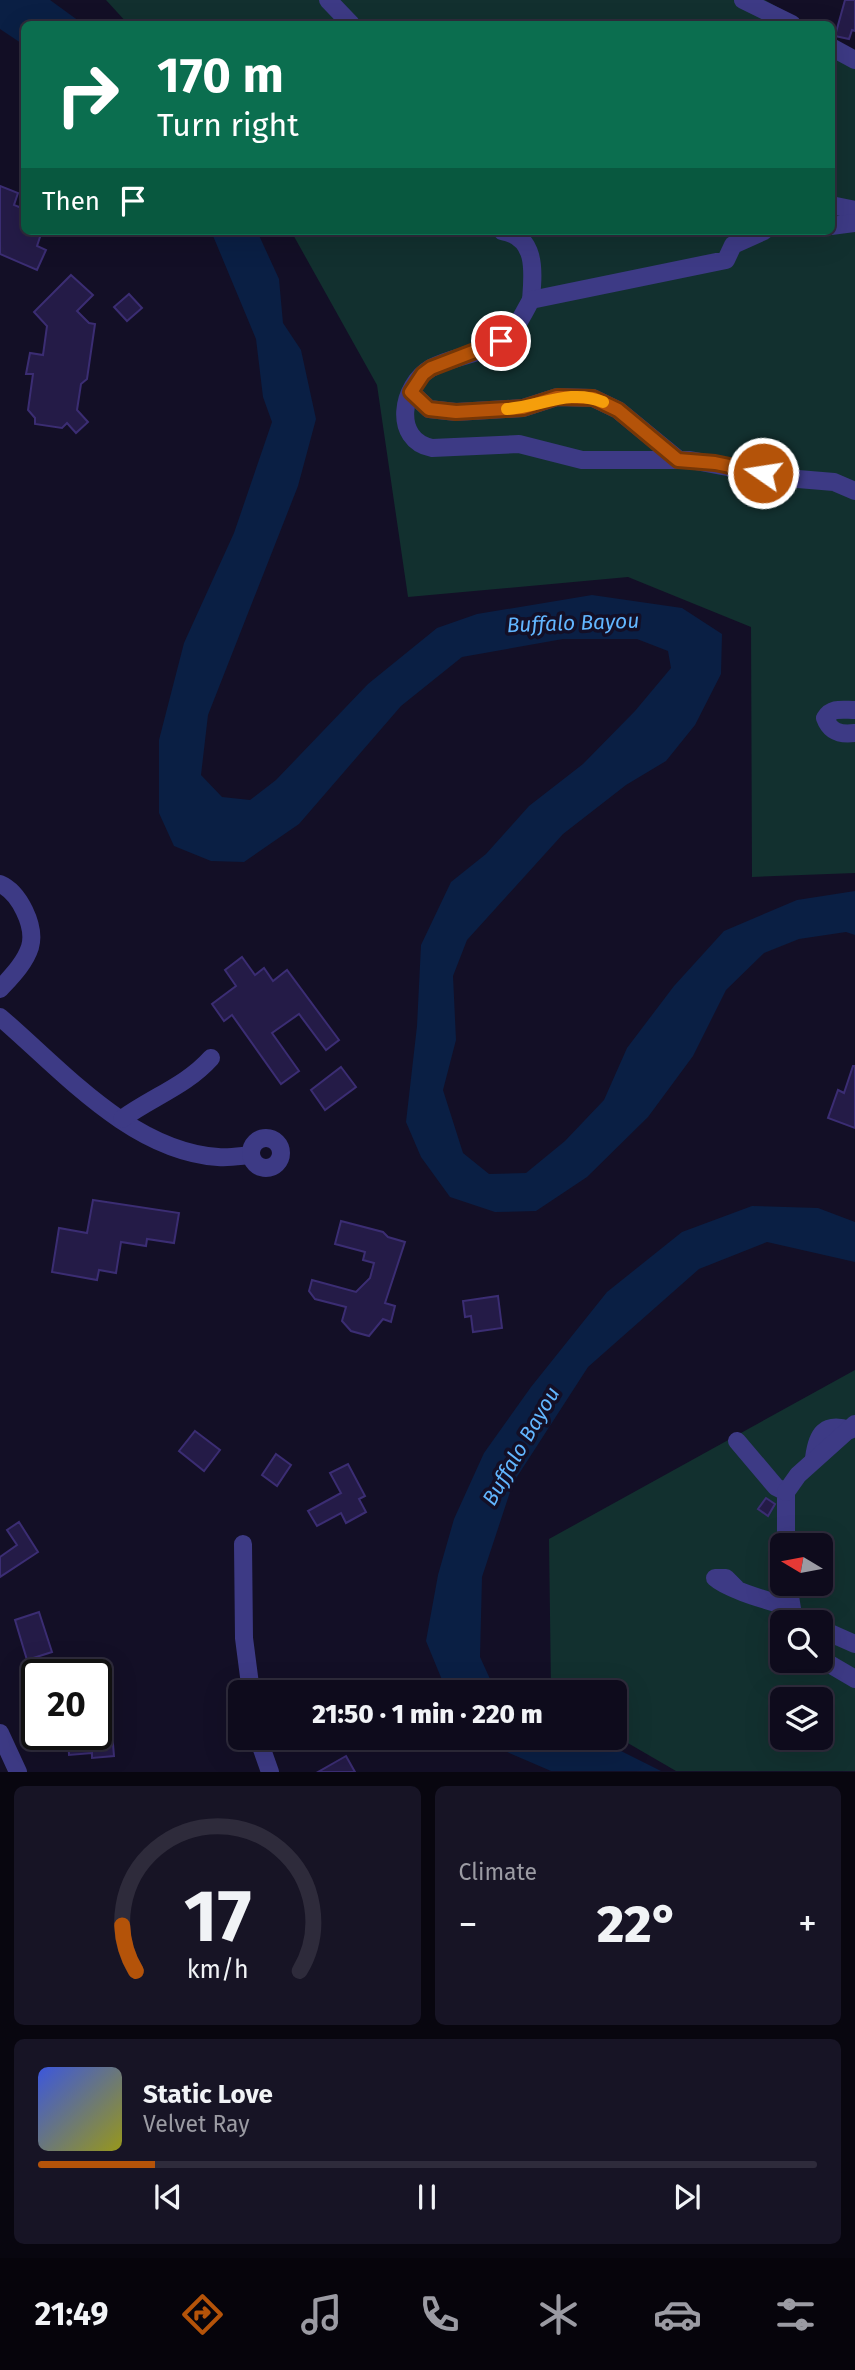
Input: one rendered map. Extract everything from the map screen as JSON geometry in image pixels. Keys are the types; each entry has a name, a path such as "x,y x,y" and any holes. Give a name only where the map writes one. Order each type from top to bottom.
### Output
{"street":[{"path":"328,0 348,21"},
{"path":"743,0 786,21"},
{"path":"835,49 855,60"},
{"path":"835,206 855,210"},
{"path":"835,226 855,223"},
{"path":"515,235 529,250 533,262 531,300 518,323 501,341 431,368 423,374 411,392 404,415 409,434 421,446 432,448 519,444 582,460 678,460 733,466 786,478 834,482 855,491"},
{"path":"531,300 726,260 733,245 755,235"},
{"path":"411,392 429,409 456,412 523,408 557,397 593,398 618,410 678,460"},
{"path":"855,710 838,709 829,712 825,718 833,730 855,733"},
{"path":"0,884 19,901 31,934 30,947 17,970 0,989"},
{"path":"0,1017 122,1119 148,1136 179,1149 218,1157 251,1155"},
{"path":"122,1119 145,1102 177,1087 211,1058"},
{"path":"786,1533 786,1492 814,1458 853,1427"},
{"path":"737,1441 776,1487 786,1492"},
{"path":"243,1544 244,1638 249,1680"},
{"path":"736,1588 779,1610"},
{"path":"833,1634 855,1644"},
{"path":"833,1666 855,1679"},
{"path":"0,1733 18,1772"},
{"path":"262,1750 270,1772"}],"green space":[{"path":"106,0 765,0 802,21 125,21"},
{"path":"835,41 855,53 855,873 752,877 751,627 628,577 408,597 377,385 293,235 835,235"},
{"path":"855,1370 855,1771 676,1771 627,1743 627,1680 551,1680 549,1539"}],"water":[{"path":"0,0 50,0 79,21 21,21 21,43 0,29"},
{"name":"Buffalo Bayou","path":"213,235 259,235 279,279 283,323 301,350 316,419 298,486 208,715 201,775 222,797 250,800 276,780 368,684 437,628 477,614 592,595 682,608 722,634 721,674 695,725 666,761 626,785 563,834 467,940 453,976 456,1040 443,1090 463,1153 489,1174 526,1173 565,1141 604,1100 627,1048 674,986 724,931 797,900 855,891 855,935 846,932 799,939 764,953 726,990 693,1056 648,1117 587,1177 536,1211 495,1212 450,1197 421,1157 406,1122 417,1026 421,945 451,882 486,854 529,806 583,764 635,711 671,668 668,651 637,639 563,639 462,657 401,706 299,824 244,862 211,861 174,846 159,813 159,740 184,643 234,533 272,422 263,397 256,339"},
{"name":"Buffalo Bayou","path":"752,1206 818,1208 855,1222 855,1262 767,1242 699,1269 588,1367 513,1483 482,1577 480,1657 491,1680 442,1680 426,1641 438,1575 454,1519 484,1453 531,1387 607,1292 682,1232"},
{"path":"502,1750 619,1750 661,1771 551,1771"}],"building":[{"path":"845,0 855,0 855,31 852,30 849,39 835,36"},
{"path":"0,186 18,193 14,205 21,208 21,235 41,235 37,246 46,250 37,270 0,254"},
{"path":"71,275 93,295 77,311 89,323 95,324 87,379 81,384 77,410 88,422 76,433 67,423 62,428 35,424 35,418 28,410 33,374 26,374 30,353 43,355 47,326 34,312"},
{"path":"129,294 142,308 127,321 114,307"},
{"path":"242,957 255,975 264,968 273,981 287,970 339,1040 326,1050 299,1014 272,1033 299,1071 281,1084 232,1015 224,1021 212,1004 236,986 225,970"},
{"path":"853,1066 855,1128 828,1118 838,1090 844,1093"},
{"path":"341,1067 356,1087 325,1110 311,1090"},
{"path":"93,1200 179,1213 174,1243 147,1239 146,1246 121,1242 116,1273 99,1270 97,1280 52,1272 59,1228 87,1233"},
{"path":"341,1221 383,1232 388,1237 405,1242 385,1303 395,1306 391,1322 383,1319 369,1336 351,1331 342,1321 346,1307 315,1299 309,1291 312,1280 356,1292 370,1278 374,1263 363,1260 365,1252 335,1244"},
{"path":"498,1296 502,1328 473,1332 471,1316 465,1317 463,1301"},
{"path":"195,1431 220,1450 204,1471 179,1451"},
{"path":"276,1454 291,1465 277,1486 262,1475"},
{"path":"348,1464 365,1496 359,1499 366,1512 346,1523 341,1513 317,1526 308,1511 341,1493 330,1473"},
{"path":"766,1498 775,1504 768,1516 758,1509"},
{"path":"19,1522 38,1552 0,1577 0,1557 17,1545 7,1530"},
{"path":"39,1612 52,1652 27,1659 15,1620"},
{"path":"112,1732 114,1756 92,1758 92,1753 69,1755 69,1750 112,1750"},
{"path":"346,1756 355,1772 318,1772"}],"slow traffic":[{"path":"507,409 523,408 557,397 593,398 603,402"}],"route":[{"path":"501,341 431,368 423,374 411,392 429,409 456,412 523,408 557,397 593,398 618,410 678,460 715,463 763,473"}]}
